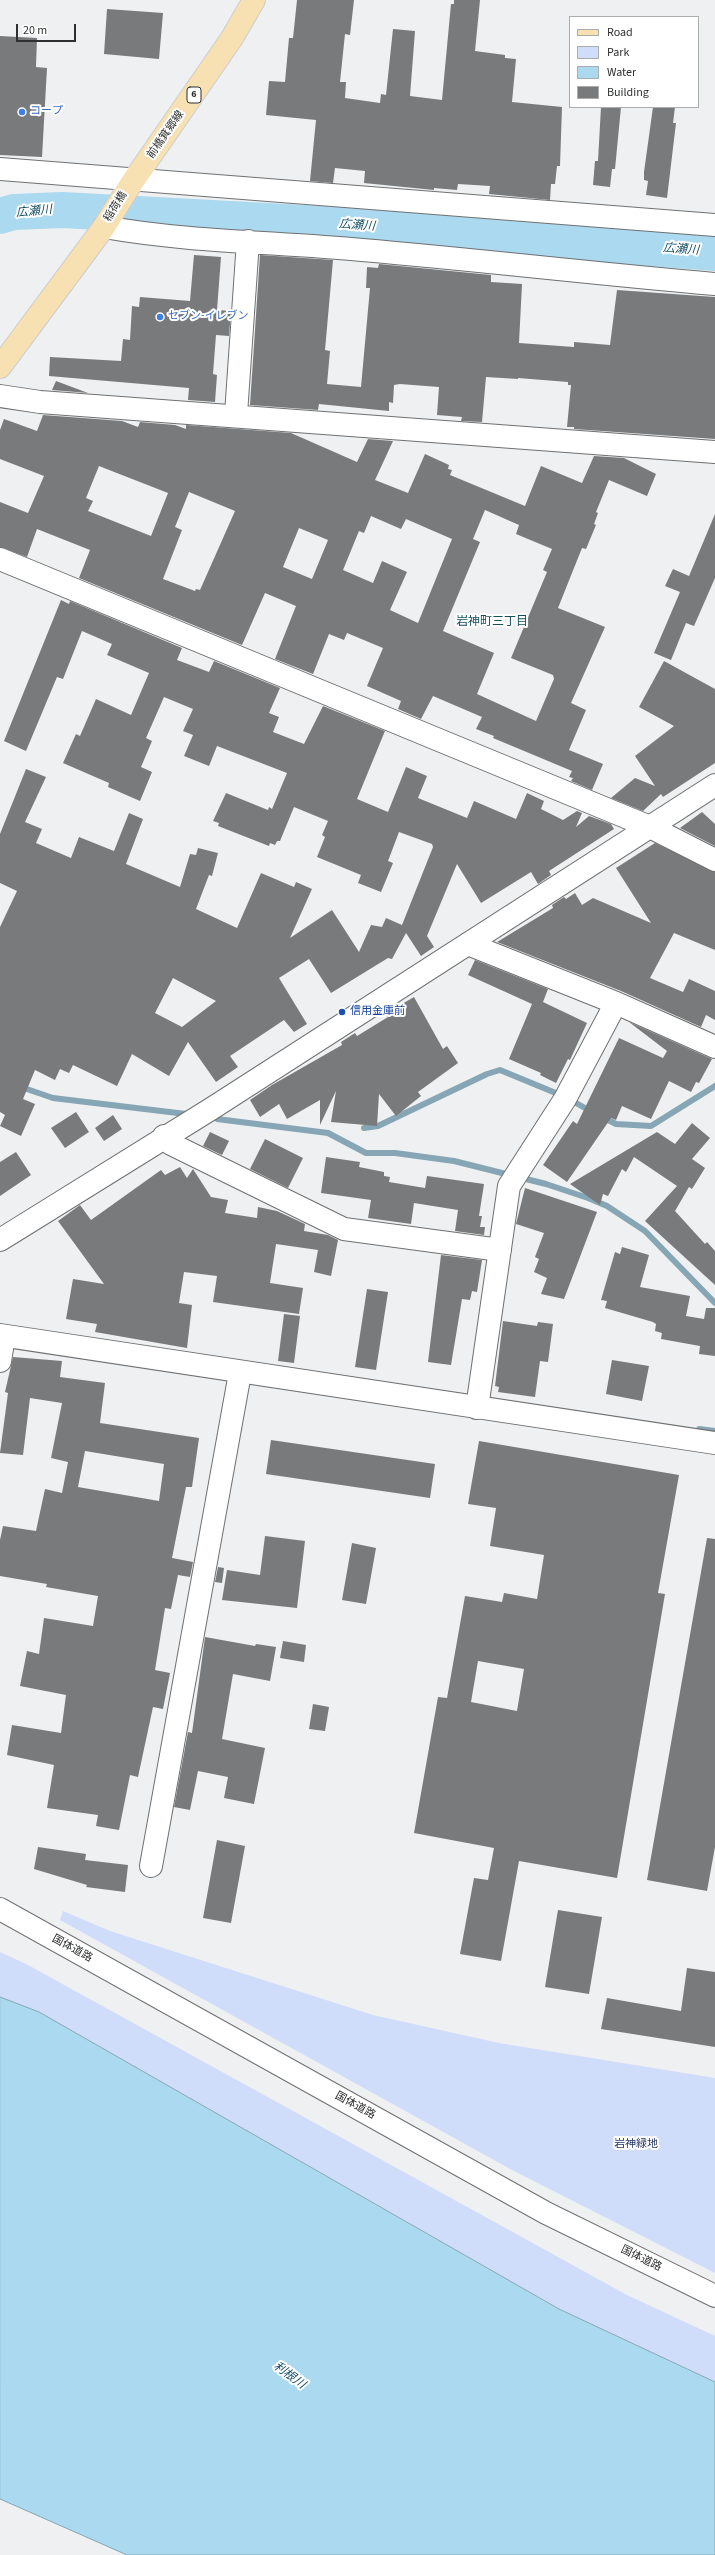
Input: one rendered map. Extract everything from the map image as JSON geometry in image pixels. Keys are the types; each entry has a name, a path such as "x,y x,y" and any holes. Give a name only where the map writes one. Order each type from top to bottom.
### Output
{"main road":[{"name":"前橋箕郷線","path":"132,183 232,38 254,0"},
{"name":"稲荷橋","path":"104,227 132,183"},
{"name":"6","path":"0,367 104,227"}],"street":[{"path":"0,169 132,183 715,225"},
{"path":"104,227 145,234 362,250 715,284"},
{"path":"236,414 248,242"},
{"path":"0,396 40,402 236,414 541,440 715,452"},
{"path":"0,560 650,827 715,860"},
{"path":"0,1240 164,1136 211,1109 715,785"},
{"path":"468,944 616,1003 715,1047"},
{"path":"477,1408 509,1186 565,1099 616,1003"},
{"path":"164,1136 171,1144 344,1229 500,1250"},
{"path":"0,1361 2,1335 240,1373 715,1444"},
{"path":"151,1866 240,1373"},
{"name":"国体道路","path":"0,1909 546,2213 715,2296"}],"green space":[{"name":"岩神緑地","path":"63,1911 110,1931 373,2015 499,2043 715,2078 715,2273 512,2170 60,1920"},
{"path":"0,1952 28,1965 627,2295 715,2336 715,2382 559,2309 39,2012 0,1997"}],"water":[{"name":"利根川","path":"0,1997 39,2012 559,2309 715,2382 715,2555 127,2555 0,2499"}],"building":[{"path":"297,0 354,0 350,35 345,34 340,82 346,82 345,98 380,103 381,94 386,95 393,29 415,31 410,96 442,100 451,4 454,4 454,0 480,0 475,51 505,55 505,58 516,59 512,102 562,107 560,166 557,166 555,184 551,184 550,200 489,194 490,186 458,184 457,190 434,188 434,190 364,183 365,171 335,168 333,183 310,181 316,120 266,115 269,81 285,82 289,38 293,38"},
{"path":"107,9 163,13 159,59 104,54"},
{"name":"コープ","path":"0,36 37,38 36,67 47,68 42,157 0,155"},
{"path":"601,108 621,108 615,169 612,169 610,187 593,185 595,161 598,161"},
{"path":"653,108 675,108 673,123 676,123 667,198 646,195 648,181 644,180"},
{"path":"194,255 221,257 217,310 231,311 229,336 216,335 213,374 217,375 215,402 188,400 189,388 49,376 50,357 121,361 123,339 130,340 132,306 139,307 140,297 190,301"},
{"path":"260,255 333,260 325,350 330,351 327,384 361,387 370,288 366,288 367,267 378,268 379,264 491,275 491,282 522,284 519,343 574,347 574,342 610,345 617,290 715,297 715,439 574,429 574,427 567,427 571,385 568,385 568,382 518,378 486,377 482,422 461,421 462,417 437,415 439,387 400,384 394,385 393,403 389,402 389,411 319,404 318,410 250,405"},
{"path":"56,381 88,393 52,390"},
{"path":"43,415 122,421 138,427 140,422 175,425 186,429 186,425 291,433 357,462 368,439 393,441 375,480 408,493 425,454 449,465 448,469 452,470 450,475 525,506 541,466 582,483 594,456 624,458 656,474 647,496 609,480 596,512 598,513 594,524 596,525 586,549 582,548 558,608 605,627 571,703 586,710 569,750 603,764 592,790 571,781 573,778 569,777 572,771 493,738 494,736 476,729 482,717 433,696 421,719 398,709 401,701 367,686 383,648 347,633 344,640 329,634 313,674 275,659 296,606 265,593 242,645 79,578 90,550 37,529 27,557 0,547 0,502 28,513 44,476 0,459 0,430 4,419 37,431","holes":["99,466 168,493 151,536 88,511 93,501 86,498","189,492 235,511 200,590 196,589 195,591 163,579 182,530 175,527","485,510 519,525 516,534 552,549 543,570 547,572 511,658 553,675 554,679 536,721 477,694 494,653 443,631 480,542 473,539","371,516 401,529 406,519 452,539 418,623 390,610 407,572 382,561 373,583 343,570 359,531 364,533","299,528 328,540 312,579 283,567"]},
{"path":"715,514 715,578 694,626 686,623 671,660 654,653 680,592 665,586 673,569 689,576"},
{"path":"61,600 69,604 70,601 182,648 177,660 209,672 214,661 280,688 269,713 279,717 273,732 304,744 323,706 385,731 357,799 388,812 406,767 427,776 418,798 467,818 474,801 516,819 527,793 544,801 541,809 563,820 577,811 582,813 576,827 589,816 611,824 614,829 549,871 551,875 538,884 531,872 481,903 457,864 427,936 434,947 421,956 406,933 392,959 388,958 331,993 309,959 279,978 307,1024 294,1032 284,1020 230,1056 238,1067 216,1082 188,1042 169,1076 132,1054 117,1086 73,1065 69,1073 60,1069 55,1080 35,1070 23,1099 35,1104 21,1136 0,1126 5,1115 0,1112 0,927 17,891 0,883 0,834 26,769 46,777 25,822 42,829 36,843 71,858 79,837 114,851 129,813 143,819 126,864 180,887 190,854 196,855 198,848 218,853 212,876 209,875 196,909 237,928 261,873 294,887 296,882 312,889 290,938 332,910 359,952 371,925 382,927 386,918 402,925 433,847 432,844 399,832 388,861 393,863 381,892 358,883 361,875 317,857 325,837 322,835 328,821 294,807 280,841 277,841 275,845 270,843 269,846 218,826 219,823 213,821 226,793 268,810 269,807 272,809 287,773 217,746 209,766 184,756 193,735 183,731 193,709 164,697 146,738 152,741 141,767 152,772 140,801 108,787 109,783 63,763 76,734 80,736 96,699 131,715 149,673 107,655 112,644 82,631 63,679 57,677 26,751 4,741","holes":["173,978 216,1001 182,1027 155,1013"]},
{"path":"664,661 715,689 715,763 663,797 661,794 643,811 611,798 635,778 655,786 635,756 674,726 639,707"},
{"path":"702,812 715,824 715,846 680,828"},
{"path":"655,843 715,872 715,950 674,933 650,978 683,992 689,979 715,991 715,1020 706,1015 701,1027 621,991 497,942 553,908 552,905 564,897 566,899 575,893 582,905 593,898 651,923 616,868"},
{"path":"475,960 548,989 543,1002 587,1023 570,1060 568,1059 556,1083 540,1075 541,1073 509,1059 532,1004 468,975"},
{"path":"414,997 443,1049 447,1046 458,1063 418,1092 421,1096 396,1116 379,1094 377,1126 331,1122 336,1091 320,1125 320,1100 287,1119 279,1104 260,1117 250,1100 272,1085 342,1045 341,1042 355,1033 357,1036 388,1017 385,1014"},
{"path":"629,1022 712,1059 699,1083 696,1082 691,1092 669,1081 651,1119 622,1106 616,1120 611,1118 567,1182 543,1165 573,1121 577,1124 619,1038 663,1058 667,1051"},
{"path":"76,1112 89,1132 65,1148 51,1128"},
{"path":"113,1115 122,1129 104,1141 95,1128"},
{"path":"692,1123 710,1138 692,1159 705,1168 692,1189 689,1187 675,1211 705,1244 707,1242 715,1251 715,1285 645,1221 677,1186 634,1157 626,1172 622,1169 608,1196 603,1194 600,1205 570,1184 657,1132 675,1144"},
{"path":"210,1132 229,1141 222,1155 203,1146"},
{"path":"265,1139 303,1158 288,1188 250,1169"},
{"path":"16,1152 31,1175 0,1196 0,1162"},
{"path":"326,1157 360,1162 359,1167 384,1172 384,1176 390,1177 389,1182 425,1188 427,1176 484,1184 479,1216 482,1216 480,1227 485,1227 484,1235 455,1231 458,1210 414,1203 411,1224 368,1218 371,1200 321,1193"},
{"path":"180,1167 187,1178 193,1169 211,1197 228,1200 225,1213 257,1218 258,1207 277,1211 305,1224 304,1231 328,1235 338,1240 331,1276 314,1272 318,1250 276,1244 270,1283 303,1288 299,1314 213,1302 217,1276 184,1272 179,1303 192,1305 187,1348 95,1332 97,1324 66,1319 73,1279 104,1284 58,1221 80,1205 91,1220 161,1170 165,1175"},
{"path":"525,1188 597,1212 564,1299 541,1294 547,1278 534,1272 539,1259 535,1257 544,1233 516,1224"},
{"path":"622,1247 649,1255 640,1287 690,1296 686,1316 704,1319 706,1308 715,1308 715,1356 699,1354 700,1346 661,1339 662,1333 655,1331 656,1324 653,1322 605,1308 607,1301 601,1300 615,1252 620,1254"},
{"path":"441,1255 482,1260 477,1292 472,1291 470,1300 462,1299 451,1365 428,1362"},
{"path":"367,1289 388,1292 376,1370 355,1367"},
{"path":"284,1314 300,1316 294,1363 278,1361"},
{"path":"503,1321 537,1326 538,1322 553,1324 548,1362 540,1361 535,1397 498,1392 499,1387 495,1386"},
{"path":"13,1357 62,1361 60,1377 105,1383 100,1423 199,1438 192,1487 186,1487 172,1558 193,1562 190,1577 178,1575 171,1609 165,1608 155,1670 170,1673 163,1709 153,1707 138,1777 130,1775 119,1830 96,1826 98,1815 47,1808 54,1765 7,1755 12,1725 61,1733 66,1695 20,1686 27,1651 39,1654 44,1618 93,1626 98,1596 46,1587 47,1584 0,1576 0,1540 3,1526 36,1531 45,1489 62,1493 68,1462 51,1458 62,1403 30,1398 23,1455 0,1453 8,1393 5,1392","holes":["85,1451 164,1464 159,1501 78,1487"]},
{"path":"612,1360 649,1366 642,1401 606,1394"},
{"path":"271,1440 435,1464 430,1498 266,1474"},
{"path":"479,1441 679,1475 658,1593 665,1594 617,1878 519,1861 501,1961 460,1954 474,1878 488,1880 494,1848 414,1833 438,1697 447,1698 465,1596 502,1602 504,1593 537,1599 544,1555 490,1546 496,1508 468,1504","holes":["478,1661 524,1669 517,1711 471,1702"]},
{"path":"265,1536 305,1541 297,1608 222,1600 227,1570 260,1575"},
{"path":"707,1538 715,1539 715,1847 707,1891 647,1880"},
{"path":"352,1543 376,1548 366,1604 342,1600"},
{"path":"218,1567 224,1568 222,1583 215,1582"},
{"path":"205,1637 255,1646 256,1644 276,1647 270,1681 233,1674 222,1739 265,1748 254,1804 224,1798 228,1777 198,1771 190,1810 174,1807 188,1732 192,1733"},
{"path":"283,1641 306,1645 304,1662 280,1658"},
{"path":"313,1704 329,1707 325,1731 309,1729"},
{"path":"217,1840 245,1846 231,1923 203,1918"},
{"path":"38,1847 86,1854 85,1860 128,1865 125,1892 86,1887 87,1885 34,1869"},
{"path":"558,1910 602,1917 589,1994 545,1987"},
{"path":"687,1968 715,1972 715,2047 601,2029 607,1998 681,2011"}],"waterway":[{"name":"広瀬川","path":"0,216 14,212 62,210 361,226 715,253"},
{"path":"364,1128 378,1126 487,1074 500,1070 563,1096"},
{"path":"602,1117 616,1124 651,1126 715,1086"},
{"path":"21,1087 53,1098 186,1114"},
{"path":"569,1099 592,1112"},
{"path":"217,1119 328,1133 366,1153 395,1153 454,1161 546,1184 588,1198 607,1206 645,1231 715,1303"},
{"path":"699,1429 715,1431"}],"place":[{"name":"コープ","path":"22,112"},
{"name":"セブン-イレブン","path":"160,317"},
{"name":"信用金庫前","path":"342,1012"}],"district":[{"name":"岩神町三丁目","path":"492,622"}]}
